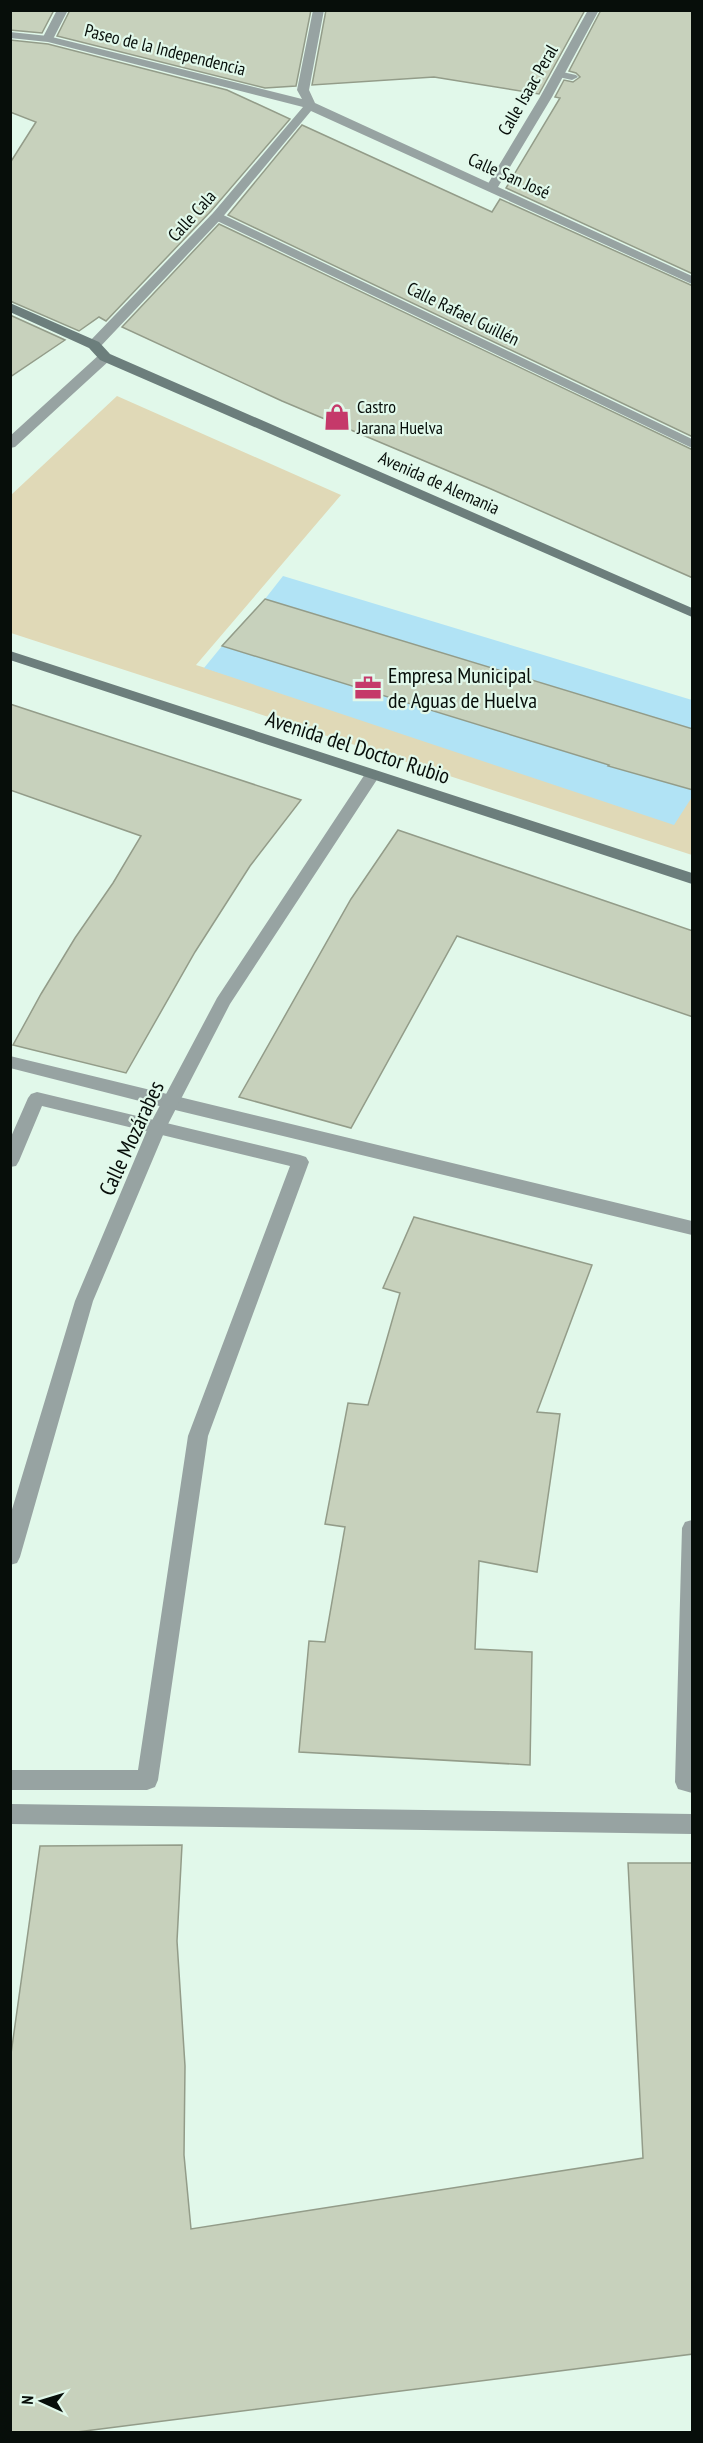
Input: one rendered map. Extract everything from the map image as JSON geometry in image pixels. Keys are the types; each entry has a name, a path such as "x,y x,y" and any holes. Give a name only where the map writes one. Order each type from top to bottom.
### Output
{"main road":[{"name":"Avenida de Alemania","path":"10,307 94,345 105,357 693,613"},
{"name":"Avenida del Doctor Rubio","path":"10,656 693,879"}],"street":[{"path":"48,39 63,10"},
{"path":"310,105 303,90 319,10"},
{"name":"Calle Isaac Peral","path":"492,187 594,10"},
{"name":"Paseo de la Independencia","path":"10,35 48,39 310,105"},
{"path":"558,74 572,77"},
{"name":"Calle San José","path":"310,105 693,280"},
{"name":"Calle Cala","path":"94,345 217,216 310,105"},
{"name":"Calle Rafael Guillén","path":"217,216 693,444"},
{"path":"11,444 105,357"},
{"name":"Calle Mozárabes","path":"10,1557 84,1301 158,1128 223,1002 372,775"},
{"path":"10,1062 171,1103 693,1228"},
{"path":"10,1161 37,1098 300,1162 198,1436 147,1780 10,1780"},
{"path":"693,1527 686,1782 693,1783"},
{"path":"10,1814 693,1824"}],"shaded area":[{"path":"117,396 341,495 196,665 676,817 692,796 692,855 11,633 11,495"}],"water":[{"path":"283,576 692,700 692,729 265,599"},
{"path":"222,646 692,790 692,797 674,825 204,668"}],"building":[{"path":"10,10 54,10 42,33 10,30"},
{"path":"70,10 311,10 296,86 265,88 57,36"},
{"path":"326,10 585,10 539,94 434,77 312,85"},
{"path":"601,10 693,10 693,274 506,188 560,98 555,97 564,80 573,82 580,77 569,71"},
{"path":"10,40 48,44 227,90 290,119 211,211 106,321 99,317 79,331 10,301 10,163 36,122 10,112"},
{"path":"302,125 492,212 500,199 693,286 693,437 228,215"},
{"path":"219,224 693,450 693,578 491,489 282,401 122,327"},
{"path":"10,315 65,340 10,377"},
{"path":"265,599 693,729 693,790 608,766 222,646"},
{"path":"10,704 301,800 250,866 195,952 126,1073 13,1045 75,938 113,883 141,836 10,790"},
{"path":"398,830 693,931 693,1017 457,936 351,1128 239,1097 351,899"},
{"path":"414,1217 592,1265 537,1412 560,1414 537,1572 479,1561 475,1649 532,1652 530,1765 299,1752 309,1641 325,1642 345,1527 325,1524 348,1403 368,1405 400,1293 383,1288"},
{"path":"182,1845 177,1941 185,2066 184,2155 191,2229 643,2158 628,1863 693,1863 693,2354 69,2433 10,2433 10,2061 40,1846"}],"place":[{"name":"Castro Jarana Huelva","path":"337,417"},
{"name":"Empresa Municipal de Aguas de Huelva","path":"368,688"}]}
